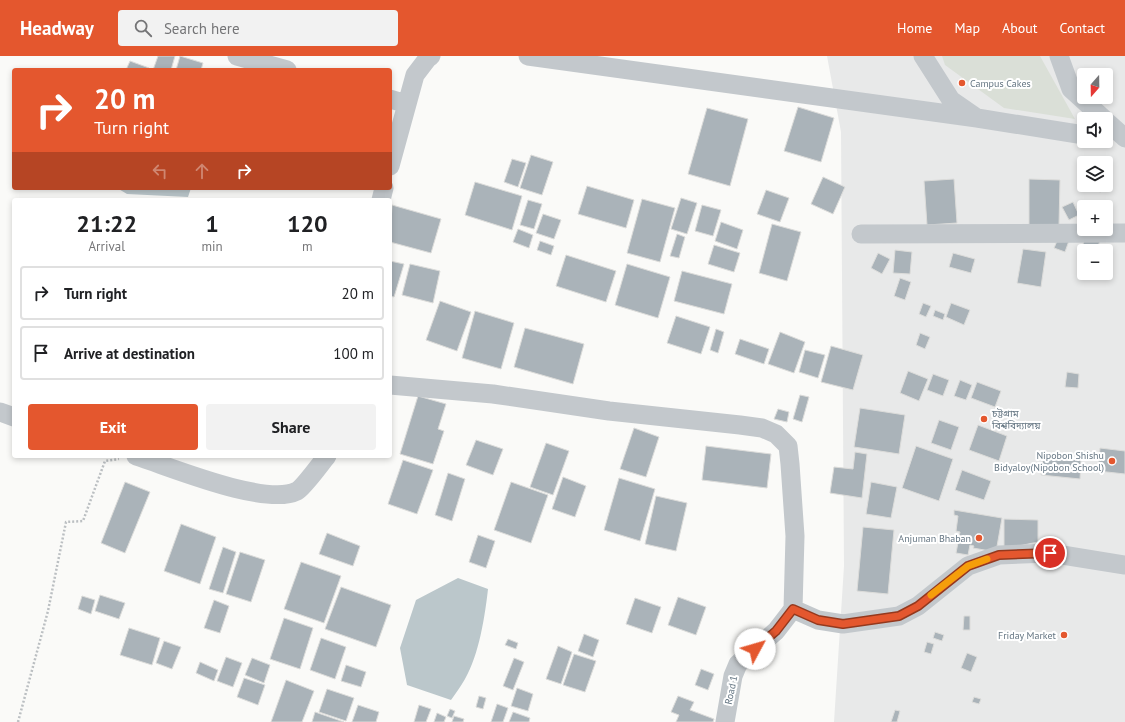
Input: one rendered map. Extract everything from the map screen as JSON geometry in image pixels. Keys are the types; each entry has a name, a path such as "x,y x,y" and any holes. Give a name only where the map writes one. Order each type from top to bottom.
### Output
{"street":[{"path":"237,56 273,68"},
{"path":"392,150 398,101 415,75 431,56"},
{"path":"528,56 1077,133"},
{"path":"923,56 951,100 977,118"},
{"path":"1059,56 1071,89 1096,112"},
{"path":"1113,127 1125,138"},
{"path":"1113,139 1125,141"},
{"path":"861,234 1125,233"},
{"path":"392,385 493,394 609,411 740,425 762,428 776,434 788,446 790,464 795,536 793,609 818,620 843,624 899,616 918,606 968,566 999,555 1050,553 1125,565"},
{"path":"0,412 12,416"},
{"path":"142,458 251,493 280,496 298,490 325,458"},
{"name":"Road 1","path":"725,722 733,676 738,664 776,631 793,609"}],"path":[{"path":"18,722 48,611 66,522 83,521 105,461 124,458"}],"shaded area":[{"name":"চট্টগ্রাম বিশ্ববিদ্যালয়","path":"827,56 1125,56 1125,722 834,722 844,566 841,132"},
{"path":"942,56 1040,56 1075,119 1004,108 945,65"},
{"path":"120,190 190,190 188,197 127,194"},
{"path":"458,578 488,589 483,623 474,659 465,679 451,700 407,685 400,648 416,600"}],"building":[{"path":"158,56 175,56 172,68 154,68"},
{"path":"180,56 203,63 202,68 177,68"},
{"path":"130,61 149,68 127,68"},
{"path":"798,107 834,118 821,162 784,151"},
{"path":"707,108 748,119 730,186 688,174"},
{"path":"531,155 553,162 542,195 520,188"},
{"path":"512,159 526,163 518,187 504,182"},
{"path":"823,177 845,187 833,214 811,204"},
{"path":"954,179 957,223 927,225 924,181"},
{"path":"1029,179 1060,180 1059,225 1029,225"},
{"path":"475,182 522,196 512,230 465,215"},
{"path":"587,186 634,200 626,228 578,214"},
{"path":"766,190 789,198 780,222 757,214"},
{"path":"681,198 697,203 687,234 671,229"},
{"path":"642,199 675,208 660,262 627,253"},
{"path":"528,200 542,204 534,229 520,225"},
{"path":"1073,202 1077,211 1077,216 1069,220 1062,207"},
{"path":"392,205 441,219 431,253 392,243"},
{"path":"702,205 721,210 713,236 695,231"},
{"path":"543,214 561,220 554,239 536,233"},
{"path":"721,222 743,230 737,249 715,241"},
{"path":"772,224 801,232 787,281 759,273"},
{"path":"518,229 533,235 529,248 513,242"},
{"path":"677,234 685,237 679,258 670,256"},
{"path":"1060,234 1070,238 1065,252 1054,248"},
{"path":"1086,236 1100,241 1099,244 1083,244"},
{"path":"540,241 554,246 551,255 537,250"},
{"path":"714,245 740,253 734,272 708,264"},
{"path":"1023,249 1046,252 1041,287 1017,283"},
{"path":"895,250 912,252 910,274 893,273"},
{"path":"878,253 890,259 882,274 871,268"},
{"path":"953,253 975,259 971,273 949,267"},
{"path":"566,255 616,271 606,302 556,286"},
{"path":"392,261 404,264 394,297 392,296"},
{"path":"410,264 440,271 433,303 402,295"},
{"path":"627,264 670,277 658,318 615,305"},
{"path":"682,271 732,284 724,314 674,301"},
{"path":"900,278 911,282 905,300 894,296"},
{"path":"440,301 471,312 457,351 426,340"},
{"path":"923,303 931,306 926,317 919,314"},
{"path":"951,303 970,310 964,325 946,317"},
{"path":"935,310 945,314 943,320 933,316"},
{"path":"475,311 514,323 501,369 462,358"},
{"path":"676,316 710,327 701,354 667,343"},
{"path":"525,328 584,344 573,384 514,367"},
{"path":"716,329 724,332 718,353 710,350"},
{"path":"780,332 805,342 794,373 768,364"},
{"path":"920,333 930,337 925,349 916,345"},
{"path":"740,339 769,349 764,364 735,354"},
{"path":"831,346 863,355 853,390 821,382"},
{"path":"805,350 825,355 818,378 799,372"},
{"path":"908,371 928,379 919,401 900,393"},
{"path":"1067,372 1079,374 1078,388 1065,387"},
{"path":"933,374 949,380 943,396 927,390"},
{"path":"960,380 972,385 966,400 954,396"},
{"path":"977,382 1001,391 995,407 971,398"},
{"path":"800,395 809,397 802,422 793,419"},
{"path":"418,396 446,404 438,429 444,431 433,464 400,454"},
{"path":"860,408 905,415 899,454 854,447"},
{"path":"778,409 789,412 787,422 774,419"},
{"path":"939,420 959,427 951,450 931,443"},
{"path":"978,425 1007,436 999,461 969,450"},
{"path":"634,428 659,437 646,477 620,469"},
{"path":"476,440 503,449 493,475 466,465"},
{"path":"546,443 569,451 553,495 530,487"},
{"path":"706,446 771,454 767,488 702,480"},
{"path":"916,446 953,459 939,501 902,488"},
{"name":"Nipobon Shishu Bidyaloy(Nipobon School)","path":"1100,448 1125,451 1125,474 1098,471"},
{"path":"855,452 867,454 862,498 830,493 834,467 853,469"},
{"path":"1043,456 1081,460 1080,479 1041,475"},
{"path":"403,460 433,470 417,514 388,504"},
{"path":"962,470 991,481 984,500 955,490"},
{"path":"448,473 465,479 452,521 435,515"},
{"path":"563,477 586,486 575,517 552,509"},
{"path":"619,478 655,489 640,541 604,530"},
{"path":"125,482 150,492 125,553 101,543"},
{"path":"511,482 548,495 531,543 494,530"},
{"path":"871,482 897,487 891,518 866,514"},
{"path":"656,496 687,503 676,551 645,544"},
{"name":"Anjuman Bhaban","path":"954,510 1002,518 996,552 973,548 974,546 970,545 968,555 956,553 960,532 956,531 958,516 954,515"},
{"path":"1004,519 1038,520 1038,542 1004,549"},
{"path":"181,524 216,537 200,584 164,571"},
{"path":"863,527 894,530 888,594 857,591"},
{"path":"327,533 360,546 353,566 319,554"},
{"path":"478,535 495,541 486,568 469,562"},
{"path":"223,547 236,552 223,593 209,589"},
{"path":"240,552 265,560 251,602 226,594"},
{"path":"301,562 341,576 324,623 284,609"},
{"path":"341,587 391,605 376,647 325,629"},
{"path":"100,595 125,603 119,619 95,611"},
{"path":"82,596 95,600 91,614 78,609"},
{"path":"678,597 706,607 696,635 668,625"},
{"path":"635,598 661,607 652,633 626,624"},
{"path":"214,600 229,606 220,633 204,628"},
{"path":"964,616 970,616 970,630 963,630"},
{"path":"284,618 313,628 300,669 270,659"},
{"path":"129,628 160,638 152,665 120,655"},
{"path":"935,632 944,635 942,641 933,638"},
{"path":"584,634 599,640 593,657 578,651"},
{"path":"321,638 346,647 335,679 310,670"},
{"path":"508,639 518,643 516,649 505,645"},
{"path":"164,641 181,647 172,669 156,663"},
{"path":"927,642 934,644 931,654 924,652"},
{"path":"558,646 572,652 561,684 546,679"},
{"path":"967,653 977,657 971,672 961,668"},
{"path":"574,654 596,661 585,692 563,685"},
{"path":"226,657 242,663 233,687 217,681"},
{"path":"252,658 270,665 264,683 245,675"},
{"path":"514,658 524,662 513,690 503,686"},
{"path":"200,662 218,670 214,681 196,673"},
{"path":"346,665 366,672 361,687 341,681"},
{"path":"701,669 714,674 708,690 695,685"},
{"path":"244,678 265,685 258,705 237,697"},
{"path":"286,680 314,691 302,722 271,722"},
{"path":"517,688 533,694 528,711 511,706"},
{"path":"327,689 354,698 346,721 319,712"},
{"path":"479,696 486,698 483,709 476,707"},
{"path":"678,696 694,702 690,710 714,719 713,722 676,722 679,715 671,712"},
{"path":"974,697 981,699 979,704 972,702"},
{"path":"497,704 508,708 503,722 491,722"},
{"path":"358,705 379,712 376,722 352,722"},
{"path":"419,705 431,709 426,722 414,722"},
{"path":"450,709 455,711 452,718 447,716"},
{"path":"895,710 900,711 897,722 891,722"},
{"path":"315,712 344,722 312,722"},
{"path":"513,712 530,718 529,722 509,722"},
{"path":"437,713 446,717 444,722 434,722"},
{"path":"454,716 464,719 463,722 452,722"}],"slow traffic":[{"path":"931,595 968,566 987,559"}],"place":[{"name":"Campus Cakes","path":"962,83"},
{"name":"চট্টগ্রাম বিশ্ববিদ্যালয়","path":"984,419"},
{"name":"Nipobon Shishu Bidyaloy(Nipobon School)","path":"1112,461"},
{"name":"Anjuman Bhaban","path":"979,538"},
{"name":"Friday Market","path":"1064,635"}],"route":[{"path":"755,649 776,631 793,609 818,620 843,624 875,621 899,616 918,606 968,566 999,555 1050,553"}]}
